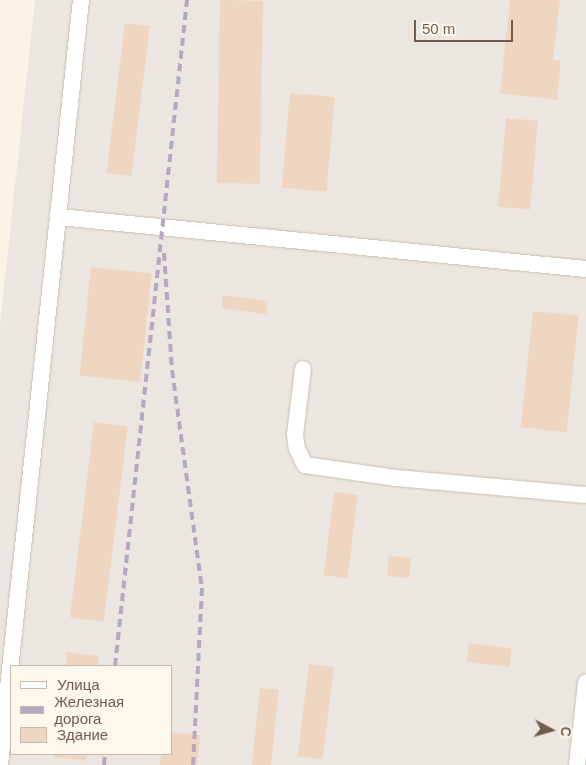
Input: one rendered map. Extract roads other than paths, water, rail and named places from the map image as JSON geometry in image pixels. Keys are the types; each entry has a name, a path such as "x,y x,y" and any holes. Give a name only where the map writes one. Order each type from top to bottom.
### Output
{"lane":[{"path":"11,665 81,0"},
{"path":"59,217 586,269"},
{"path":"303,369 295,435 298,449 305,465 396,478 586,495"},
{"path":"0,764 10,671"},
{"path":"577,765 586,682"}],"railway":[{"path":"115,665 187,0"},
{"path":"164,253 172,370 202,588 193,765"},
{"path":"104,765 105,755"}]}
